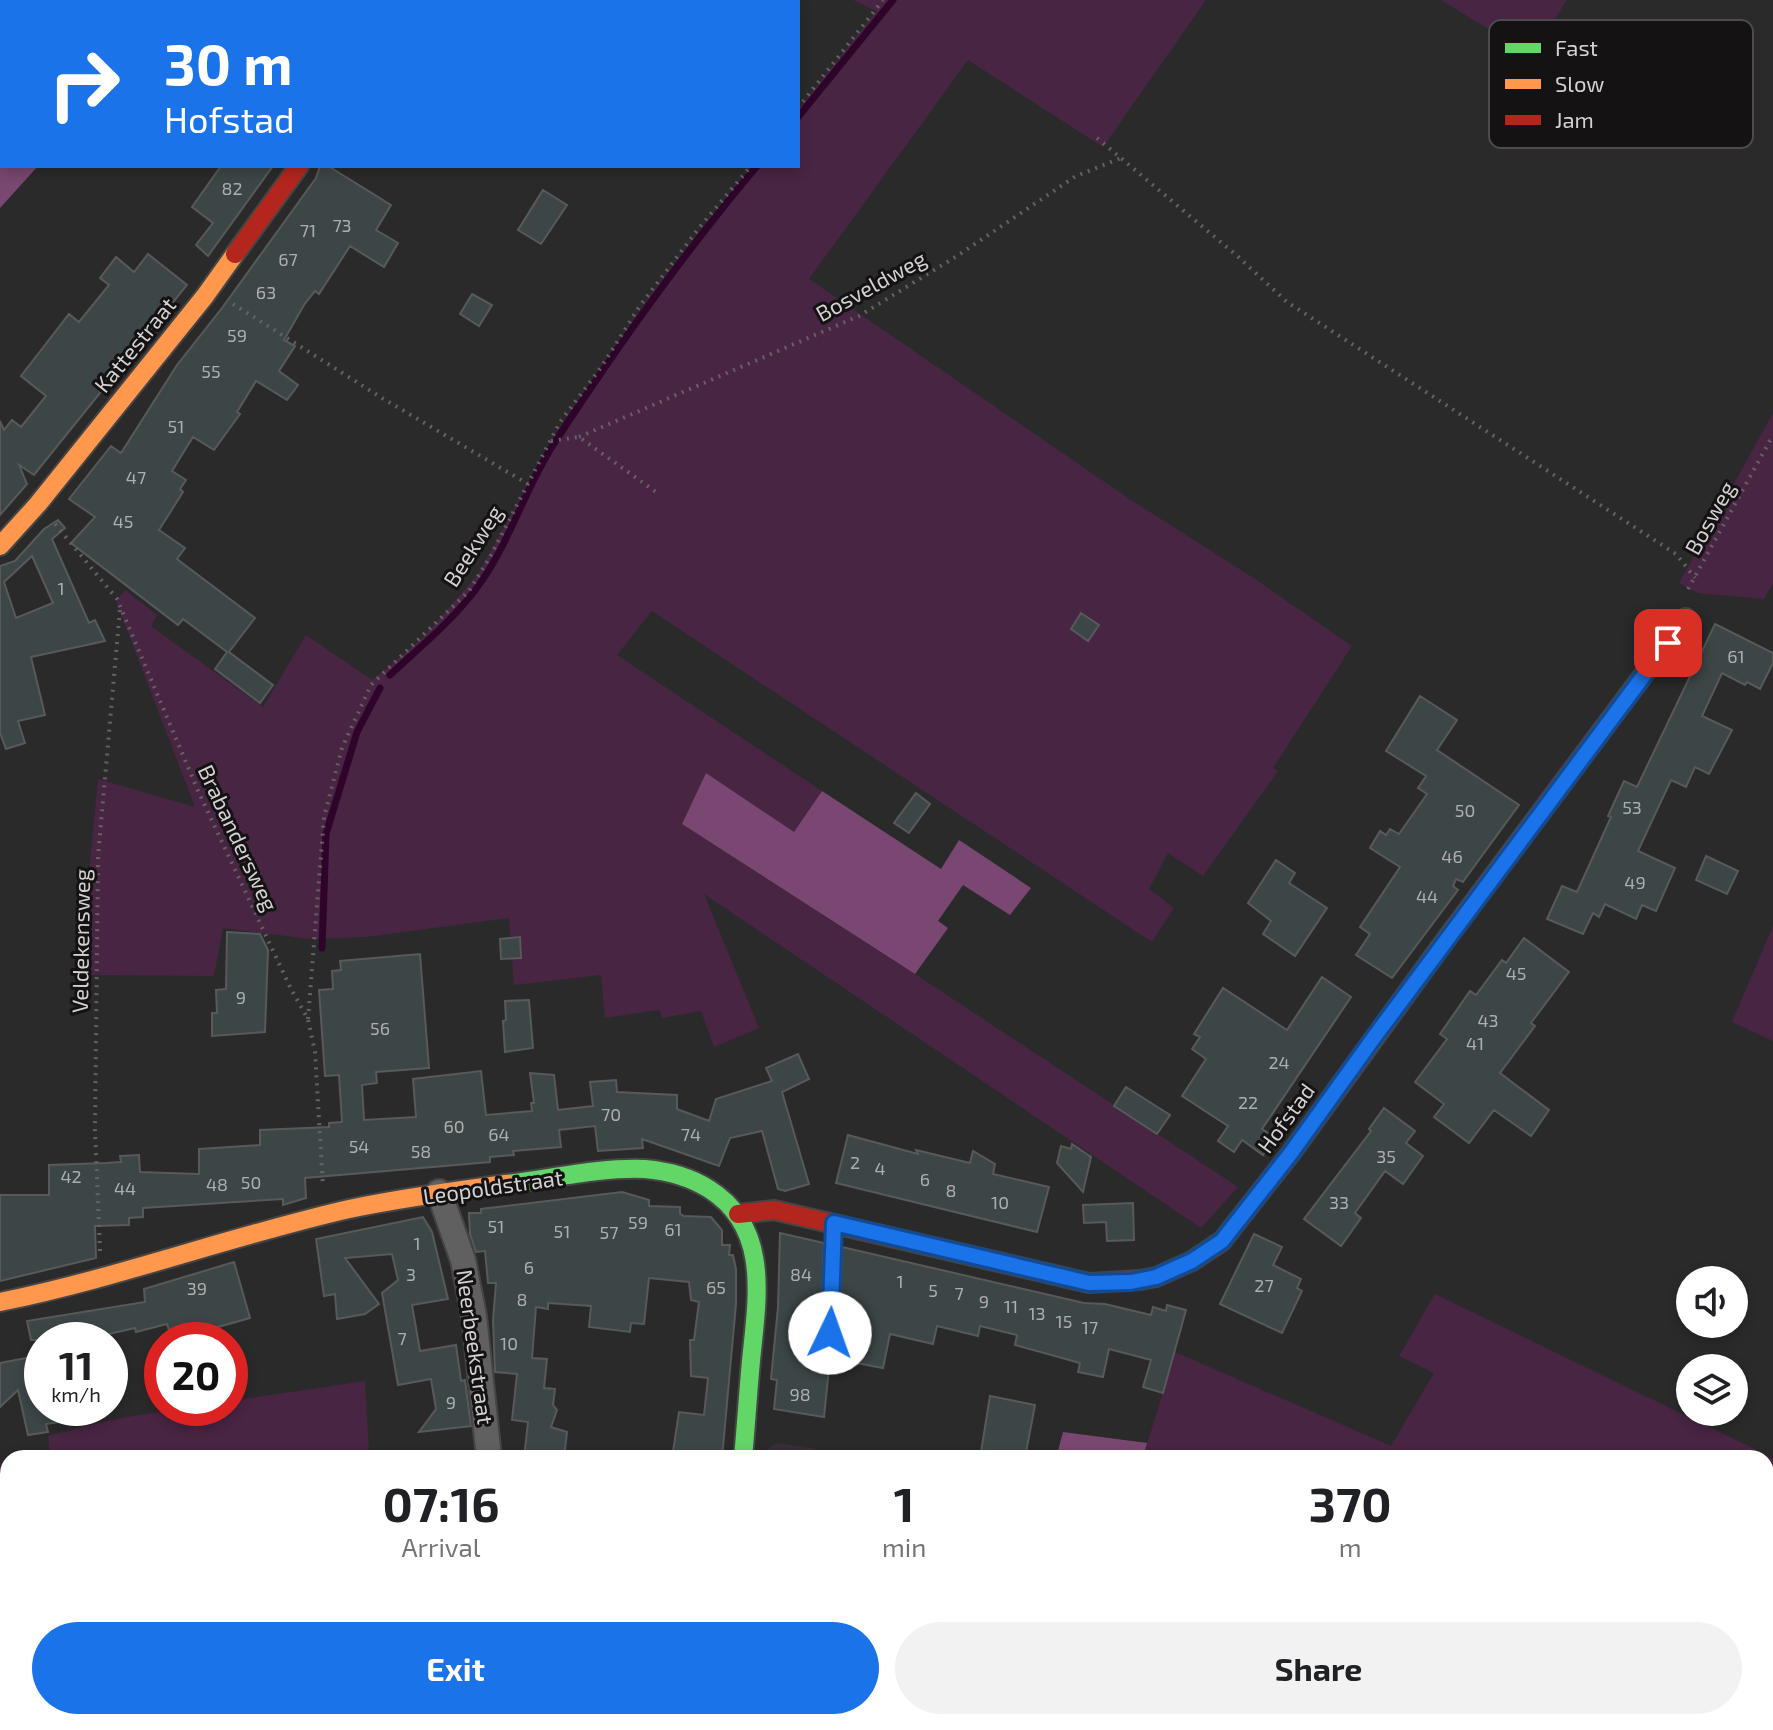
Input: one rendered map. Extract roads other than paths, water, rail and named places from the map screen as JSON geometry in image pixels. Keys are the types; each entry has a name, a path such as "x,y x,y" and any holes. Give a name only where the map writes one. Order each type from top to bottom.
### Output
{"street":[{"name":"Kattestraat","path":"0,546 38,504 209,289 298,168"},
{"name":"Hofstad","path":"738,1214 774,1210 1089,1283 1131,1282 1156,1277 1192,1261 1222,1241 1291,1153 1686,618"},
{"name":"Leopoldstraat","path":"0,1302 48,1293 324,1215 439,1192 620,1170 663,1171 694,1181 719,1194 738,1214 749,1233 757,1269 757,1302 744,1450"},
{"name":"Neerbeekstraat","path":"439,1192 463,1260 474,1316 488,1450"}],"lane":[{"path":"830,1333 834,1223"}],"waterway":[{"path":"800,115 893,0"},
{"path":"390,675 446,623 476,589 498,554 553,445 677,267 755,168"},
{"path":"322,948 326,834 357,732 380,688"}]}
